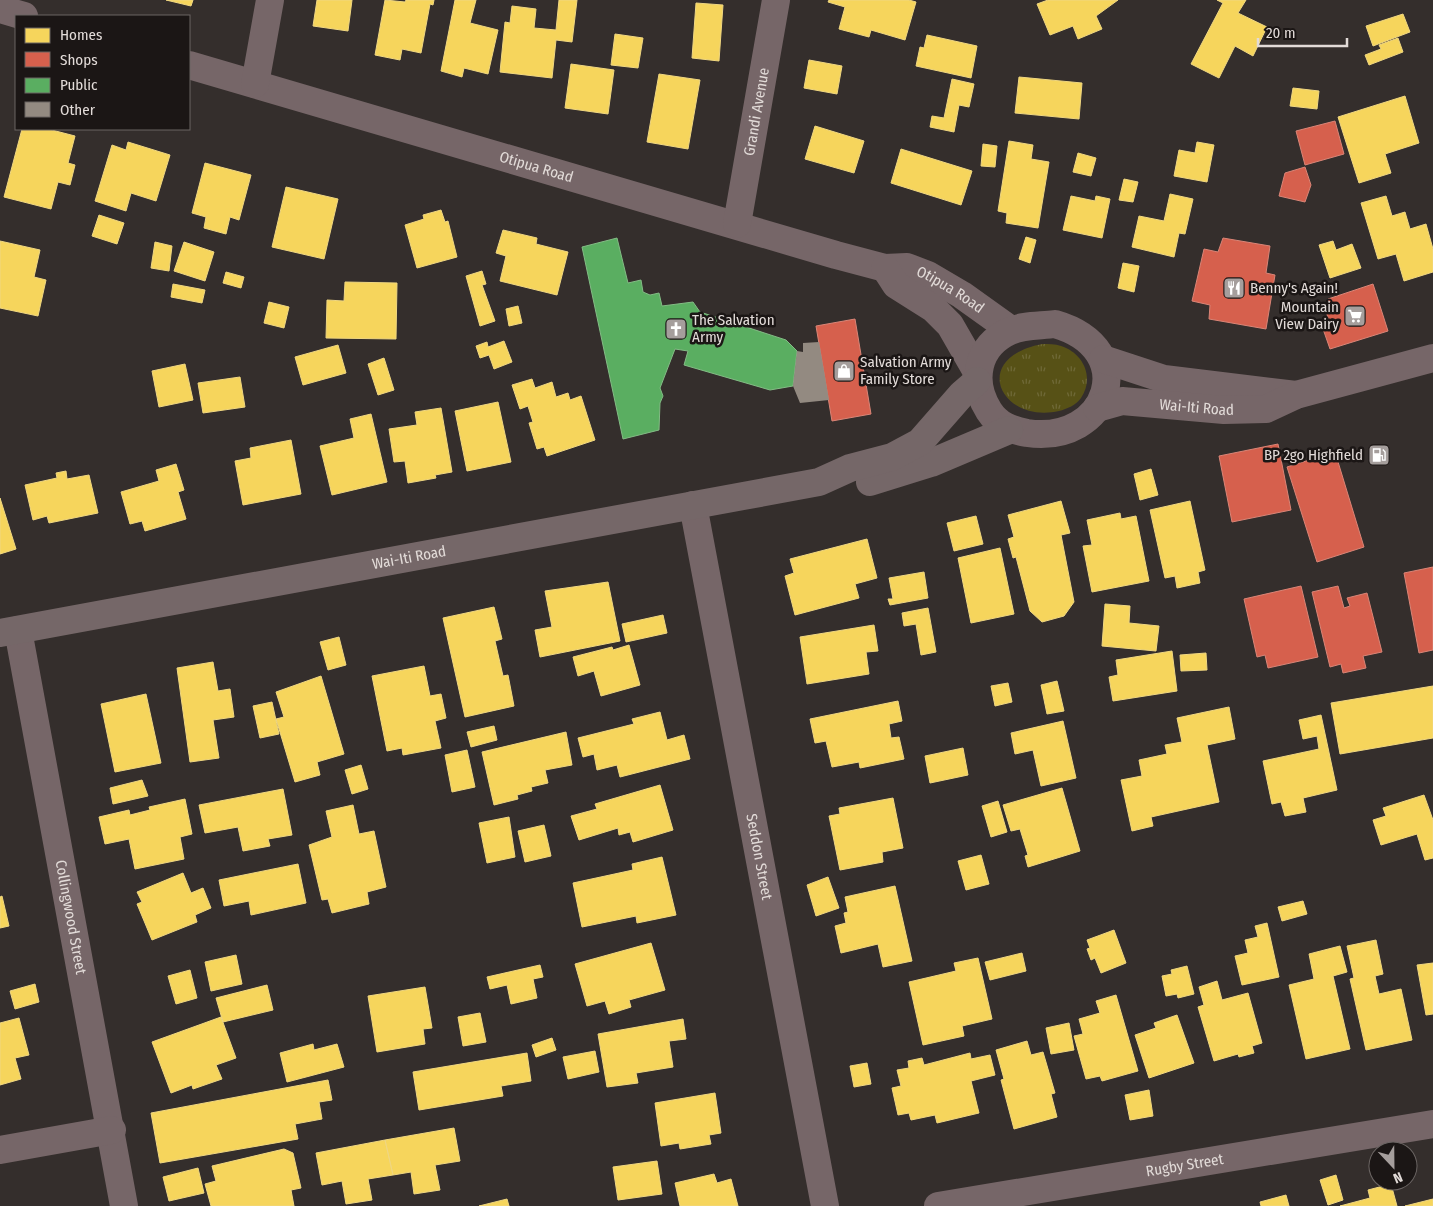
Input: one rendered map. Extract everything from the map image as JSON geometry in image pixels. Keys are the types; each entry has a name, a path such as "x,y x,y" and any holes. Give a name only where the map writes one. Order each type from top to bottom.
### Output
{"main road":[{"name":"Wai-Iti Road","path":"9,631 820,482 850,468 892,457 920,442 977,376"},
{"name":"Wai-Iti Road","path":"820,482 844,488 889,477 931,463 1009,430"}],"street":[{"path":"255,84 270,0"},
{"name":"Grandi Avenue","path":"737,224 776,0"},
{"path":"0,8 21,15"},
{"name":"Otipua Road","path":"190,65 884,268 907,267 928,275 962,295 1011,330"},
{"name":"Otipua Road","path":"884,268 896,285 934,309 950,325 977,376"},
{"path":"1055,324 1074,330 1089,341 1103,359 1107,380 1104,395 1097,408 1082,422 1068,430 1047,434 1009,430 989,412 977,376 993,342 1011,330 1055,324"},
{"name":"Wai-Iti Road","path":"1097,408 1122,401 1224,410 1266,409 1296,395 1433,358"},
{"name":"Wai-Iti Road","path":"1103,359 1164,379 1296,395"},
{"name":"Seddon Street","path":"693,505 825,1206"},
{"name":"Collingwood Street","path":"9,631 112,1130 124,1206"},
{"name":"Rugby Street","path":"938,1206 1433,1124"},
{"path":"0,1150 112,1130"}],"green space":[{"path":"1042,344 1056,345 1069,349 1081,360 1087,374 1085,390 1081,398 1077,403 1059,411 1039,412 1022,408 1009,399 1001,388 1000,375 1005,363 1019,352"}],"building: Homes":[{"path":"166,0 193,0 191,6"},
{"path":"317,0 352,0 348,31 313,26"},
{"path":"385,0 405,2 406,0 434,0 433,5 430,4 421,53 402,49 400,60 375,55"},
{"path":"455,0 476,0 470,23 498,30 488,74 464,68 462,77 441,71"},
{"path":"559,0 577,0 572,42 556,40 552,78 500,72 505,22 510,23 512,6 536,9 534,28 556,30"},
{"path":"829,0 909,0 916,2 905,40 871,30 869,37 839,29 845,7 828,2"},
{"path":"1048,0 1118,0 1096,16 1102,29 1078,39 1073,26 1050,35 1037,4"},
{"path":"1217,0 1246,0 1238,13 1267,27 1253,56 1235,46 1219,78 1191,64 1223,3"},
{"path":"696,3 723,5 719,61 692,58"},
{"path":"1403,14 1410,32 1373,46 1366,26"},
{"path":"615,34 643,38 638,68 611,65"},
{"path":"927,35 977,46 971,78 916,66 920,47 924,48"},
{"path":"1398,38 1403,52 1369,65 1365,55 1381,49 1379,45"},
{"path":"809,60 842,66 837,94 804,88"},
{"path":"571,64 614,70 608,114 565,108"},
{"path":"659,74 700,80 688,149 647,142"},
{"path":"1019,77 1082,83 1079,119 1015,113"},
{"path":"952,79 974,84 969,107 959,105 954,132 930,127 932,116 944,118"},
{"path":"1293,88 1319,91 1317,109 1290,106"},
{"path":"1405,96 1419,143 1385,154 1391,173 1359,183 1338,117"},
{"path":"815,126 864,141 854,173 805,159"},
{"path":"22,130 52,130 75,136 68,163 75,165 70,185 58,182 51,209 4,197"},
{"path":"1009,141 1033,145 1031,159 1049,162 1038,228 1006,223 1007,213 998,211"},
{"path":"128,142 170,155 156,201 131,193 126,211 95,201 112,145 126,150"},
{"path":"1197,142 1214,145 1207,182 1174,176 1179,150 1195,153"},
{"path":"983,144 997,146 995,167 981,166"},
{"path":"901,149 972,171 961,205 891,183"},
{"path":"1078,153 1096,158 1091,176 1073,172"},
{"path":"205,163 251,175 239,220 230,217 226,234 204,228 206,217 192,213"},
{"path":"1124,179 1138,182 1133,202 1119,200"},
{"path":"286,187 338,199 324,259 272,247"},
{"path":"1170,194 1193,199 1185,234 1179,233 1174,257 1132,247 1139,216 1164,221"},
{"path":"1071,196 1095,201 1096,196 1110,199 1102,238 1063,230"},
{"path":"1386,196 1392,216 1405,212 1410,229 1426,224 1433,249 1433,272 1404,281 1396,254 1378,259 1361,203"},
{"path":"441,210 445,222 448,221 457,257 417,268 405,225 424,219 423,215"},
{"path":"99,215 124,223 117,244 92,236"},
{"path":"503,230 537,238 536,244 568,252 557,295 500,281 506,256 496,253"},
{"path":"1026,237 1036,240 1030,263 1019,259"},
{"path":"0,241 40,250 34,277 46,280 38,316 0,308"},
{"path":"1333,241 1336,250 1352,244 1361,268 1330,278 1319,245"},
{"path":"155,242 172,246 169,271 151,268"},
{"path":"184,242 214,252 205,281 174,271"},
{"path":"1123,263 1139,266 1134,292 1118,288"},
{"path":"482,271 486,284 482,285 495,321 480,326 466,276"},
{"path":"226,272 244,277 241,288 223,283"},
{"path":"345,282 397,283 396,339 326,338 327,300 344,301"},
{"path":"173,284 205,290 202,303 171,297"},
{"path":"269,302 289,307 284,328 264,323"},
{"path":"518,306 522,323 509,326 506,309"},
{"path":"504,341 512,362 494,369 489,355 480,358 476,346 487,342 488,347"},
{"path":"338,345 346,373 303,385 295,357"},
{"path":"384,358 394,390 378,395 368,364"},
{"path":"185,364 193,400 159,407 152,371"},
{"path":"240,377 245,407 203,413 198,383"},
{"path":"532,379 535,388 552,382 556,397 568,393 570,400 581,396 595,440 547,456 544,447 537,449 529,423 533,422 528,406 520,409 512,385"},
{"path":"498,402 511,462 467,471 455,411"},
{"path":"441,408 452,472 435,475 436,478 408,483 405,461 394,462 389,429 417,425 415,412"},
{"path":"371,414 387,482 332,495 320,446 354,438 350,419"},
{"path":"291,440 301,494 243,505 235,461 251,458 250,448"},
{"path":"176,464 184,490 178,492 186,519 145,531 142,521 130,524 121,492 159,481 156,470"},
{"path":"1151,469 1158,495 1140,500 1134,474"},
{"path":"66,471 67,479 89,475 98,513 49,523 47,516 33,520 25,485 57,478 56,473"},
{"path":"0,498 16,549 0,554"},
{"path":"1061,501 1070,533 1061,535 1074,602 1064,616 1042,622 1030,611 1016,557 1013,558 1008,539 1014,537 1008,515"},
{"path":"1190,501 1205,570 1198,572 1200,583 1177,588 1175,576 1165,578 1150,510"},
{"path":"1120,513 1121,519 1136,516 1149,581 1092,592 1083,546 1092,545 1087,520"},
{"path":"976,516 983,544 954,551 947,523"},
{"path":"867,539 877,578 855,584 859,598 795,615 785,576 794,573 790,559"},
{"path":"1000,548 1014,614 971,623 958,558"},
{"path":"924,572 928,598 890,605 888,599 893,599 889,578"},
{"path":"608,582 620,641 540,657 535,630 552,627 545,591"},
{"path":"1105,604 1130,606 1129,623 1159,626 1156,651 1102,646"},
{"path":"494,607 502,639 495,641 503,676 508,675 514,706 465,717 443,618"},
{"path":"928,608 936,652 921,655 916,624 904,626 902,613"},
{"path":"663,615 667,633 626,642 622,624"},
{"path":"874,625 878,651 866,652 869,674 807,684 800,637"},
{"path":"339,637 346,665 328,670 320,642"},
{"path":"629,645 640,685 601,696 594,671 578,676 573,657 612,647 613,650"},
{"path":"1172,651 1177,691 1113,701 1109,677 1118,675 1116,660"},
{"path":"1206,653 1207,670 1181,671 1180,655"},
{"path":"213,662 218,691 230,689 234,717 213,720 219,758 190,762 177,668"},
{"path":"424,666 430,696 441,694 446,718 435,721 441,748 403,755 402,748 387,751 372,676"},
{"path":"321,676 344,754 317,762 320,775 295,782 276,719 284,717 276,692"},
{"path":"1057,681 1064,711 1047,714 1041,685"},
{"path":"1008,683 1012,702 995,706 991,686"},
{"path":"1433,686 1433,738 1340,754 1331,703"},
{"path":"146,694 161,763 115,772 101,704"},
{"path":"898,701 902,721 889,724 891,738 899,737 904,759 860,768 859,762 832,767 826,741 815,743 810,719"},
{"path":"272,702 279,734 260,738 253,706"},
{"path":"1229,707 1235,739 1207,745 1219,802 1151,817 1153,826 1132,831 1121,780 1142,776 1139,760 1167,754 1165,745 1182,742 1177,718"},
{"path":"660,712 667,740 684,735 690,759 620,777 617,765 597,770 594,754 583,757 578,738 634,724 632,719"},
{"path":"1321,715 1337,790 1303,798 1306,812 1285,816 1281,802 1272,804 1263,761 1319,749 1317,736 1303,739 1299,720"},
{"path":"1063,721 1076,778 1041,786 1033,750 1015,754 1011,733"},
{"path":"494,726 497,740 471,747 467,732"},
{"path":"566,732 572,765 545,770 548,783 531,787 532,791 517,795 518,799 494,805 482,752"},
{"path":"963,748 968,775 930,783 925,756"},
{"path":"467,750 475,787 452,792 445,755"},
{"path":"361,765 368,789 352,794 345,770"},
{"path":"142,780 148,796 113,804 110,788"},
{"path":"660,785 673,830 633,842 630,832 619,835 618,828 579,840 571,816 597,809 595,804"},
{"path":"1062,788 1080,851 1028,867 1025,856 1028,855 1020,829 1011,831 1003,805"},
{"path":"283,789 292,835 268,839 270,846 243,851 238,827 205,833 199,805"},
{"path":"1424,795 1433,820 1433,858 1425,860 1417,834 1381,845 1373,820 1386,816 1383,808"},
{"path":"893,798 903,848 882,852 883,862 840,870 829,816 840,814 839,808"},
{"path":"185,799 192,834 180,837 184,859 135,869 129,839 105,844 99,817 129,810 130,815 150,810 149,807"},
{"path":"998,801 1007,832 991,837 982,806"},
{"path":"353,805 359,834 374,831 386,887 367,892 369,904 332,913 328,899 322,900 309,845 332,837 326,811"},
{"path":"509,817 515,857 487,863 479,823"},
{"path":"544,825 551,856 525,862 518,831"},
{"path":"981,855 989,884 966,890 958,861"},
{"path":"662,857 676,915 637,923 636,916 582,927 573,883 633,870 632,864"},
{"path":"298,864 306,903 251,915 249,901 224,906 219,880"},
{"path":"183,873 191,893 203,888 211,908 195,915 197,922 152,940 137,904 142,902 137,892"},
{"path":"828,877 839,908 816,916 807,885"},
{"path":"895,886 912,961 883,967 878,944 841,953 835,926 846,923 844,913 848,912 845,897"},
{"path":"2,896 9,926 0,928 0,897"},
{"path":"1303,901 1307,914 1282,921 1278,907"},
{"path":"1267,923 1279,977 1242,985 1235,956 1248,953 1245,940 1258,937 1255,926"},
{"path":"1114,930 1126,963 1101,973 1095,958 1091,960 1087,949 1090,948 1087,940"},
{"path":"1376,940 1383,974 1375,976 1379,994 1401,989 1412,1040 1366,1050 1350,979 1354,978 1347,946"},
{"path":"651,943 665,990 629,1000 631,1007 609,1014 605,1001 587,1006 575,964"},
{"path":"1340,946 1347,972 1333,976 1350,1049 1306,1059 1289,985 1314,979 1309,954"},
{"path":"1022,953 1026,971 990,980 985,962"},
{"path":"236,955 242,984 211,991 205,962"},
{"path":"978,958 992,1019 962,1026 964,1036 923,1045 909,982 956,971 954,963"},
{"path":"1433,963 1433,1014 1426,1015 1417,965"},
{"path":"540,965 543,977 533,979 537,998 511,1004 507,985 490,989 487,977"},
{"path":"1187,966 1194,994 1178,998 1177,994 1166,996 1162,976 1172,974 1171,970"},
{"path":"190,970 197,998 176,1004 168,976"},
{"path":"1217,981 1222,1000 1248,993 1262,1043 1252,1046 1254,1053 1239,1057 1238,1054 1214,1061 1198,1007 1204,1005 1199,987"},
{"path":"35,984 39,1002 15,1009 10,991"},
{"path":"267,985 273,1010 223,1022 216,998"},
{"path":"425,987 432,1028 423,1029 425,1044 377,1052 368,996"},
{"path":"1116,995 1138,1071 1102,1081 1100,1076 1086,1079 1074,1036 1083,1034 1079,1019 1100,1013 1096,1001"},
{"path":"480,1013 486,1042 463,1046 458,1017"},
{"path":"1177,1015 1194,1063 1149,1078 1135,1035 1156,1028 1154,1023"},
{"path":"221,1017 236,1058 216,1065 222,1079 193,1089 192,1085 171,1093 152,1042"},
{"path":"19,1018 29,1055 15,1058 21,1079 0,1085 0,1023"},
{"path":"683,1019 686,1039 669,1041 673,1067 636,1073 638,1083 607,1087 598,1034"},
{"path":"1069,1023 1074,1050 1051,1054 1046,1028"},
{"path":"552,1038 556,1050 536,1057 532,1045"},
{"path":"1027,1041 1031,1055 1043,1052 1055,1093 1051,1094 1057,1117 1014,1129 1001,1080 1004,1079 996,1050"},
{"path":"313,1044 314,1050 337,1044 344,1067 287,1082 280,1053"},
{"path":"595,1051 599,1072 568,1079 563,1057"},
{"path":"527,1053 531,1081 501,1086 503,1096 419,1110 413,1072"},
{"path":"970,1053 971,1059 990,1055 995,1075 971,1081 979,1113 937,1123 935,1115 911,1120 909,1113 898,1115 892,1088 901,1086 897,1070 909,1068 908,1061 922,1058 924,1065"},
{"path":"867,1063 871,1084 854,1087 850,1066"},
{"path":"328,1080 332,1100 319,1102 322,1119 295,1124 298,1139 160,1163 151,1113"},
{"path":"1149,1090 1153,1116 1130,1120 1125,1095"},
{"path":"715,1093 721,1133 709,1135 711,1144 680,1149 679,1143 661,1146 655,1103"},
{"path":"454,1128 460,1161 435,1165 440,1190 414,1194 411,1172 393,1175 385,1140"},
{"path":"385,1140 393,1175 368,1179 372,1200 346,1204 342,1181 322,1185 316,1153"},
{"path":"284,1149 293,1153 301,1188 291,1190 294,1206 211,1206 205,1184 216,1181 212,1166"},
{"path":"657,1161 662,1194 618,1200 613,1167"},
{"path":"198,1168 204,1193 169,1201 163,1177"},
{"path":"714,1174 717,1183 731,1179 738,1206 680,1206 675,1183"},
{"path":"1336,1175 1343,1200 1328,1205 1320,1180"},
{"path":"1368,1191 1393,1191 1397,1206 1340,1206 1370,1198"},
{"path":"1286,1195 1289,1206 1261,1206 1260,1202"},
{"path":"507,1199 509,1206 479,1206"},
{"path":"1433,1199 1433,1206 1405,1206"}],"building: Shops":[{"path":"1335,121 1344,154 1305,165 1296,131"},
{"path":"1305,167 1311,185 1305,202 1279,196 1285,173"},
{"name":"Benny's Again!","path":"1223,238 1270,246 1266,273 1275,275 1266,329 1209,319 1210,305 1192,301 1204,249 1218,252"},
{"name":"Mountain View Dairy","path":"1373,284 1388,331 1330,349 1322,326 1330,323 1325,309 1331,307 1328,299"},
{"name":"Salvation Army Family Store","path":"855,319 871,414 832,421 816,326"},
{"path":"1278,444 1291,510 1232,522 1219,456"},
{"path":"1335,452 1364,547 1317,562 1287,467"},
{"path":"1433,567 1433,650 1419,653 1404,573"},
{"path":"1301,586 1318,657 1268,668 1265,655 1257,657 1244,599"},
{"path":"1338,586 1344,608 1350,606 1347,598 1367,593 1382,652 1363,656 1366,668 1343,673 1341,664 1330,667 1312,592"}],"building: Public":[{"name":"The Salvation Army","path":"617,238 628,283 641,280 643,292 650,295 659,293 662,306 693,302 700,312 786,340 797,351 793,386 770,390 684,365 688,351 675,349 660,388 663,396 660,403 659,430 623,439 582,247"}],"building: Other":[{"path":"819,342 829,400 800,403 793,386 797,351 803,352 803,343"}],"place":[{"name":"Benny's Again!","path":"1234,288"},
{"name":"Mountain View Dairy","path":"1355,316"},
{"name":"The Salvation Army","path":"676,329"},
{"name":"Salvation Army Family Store","path":"844,371"},
{"name":"BP 2go Highfield","path":"1379,455"}]}
